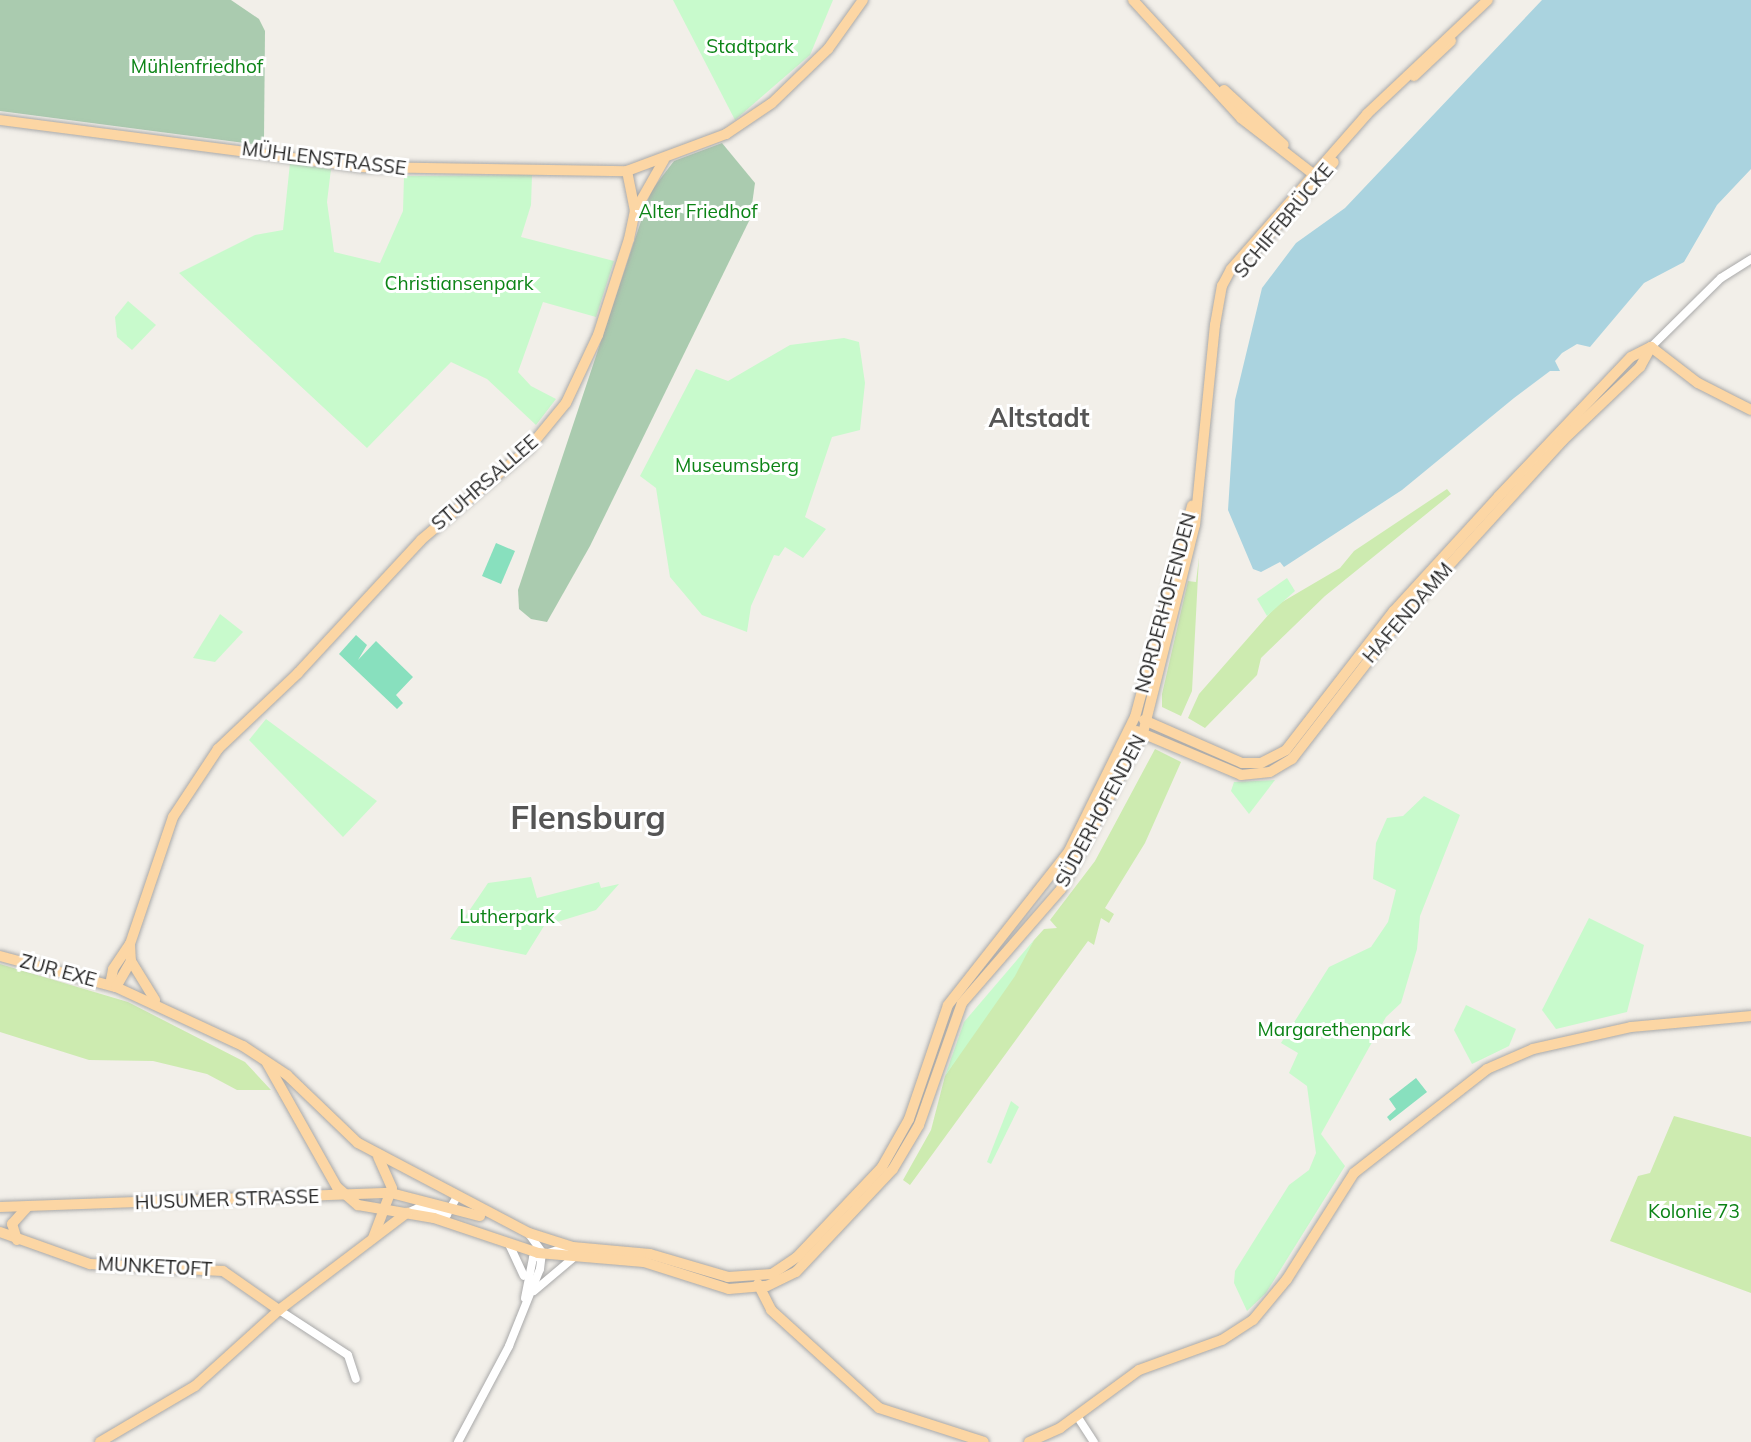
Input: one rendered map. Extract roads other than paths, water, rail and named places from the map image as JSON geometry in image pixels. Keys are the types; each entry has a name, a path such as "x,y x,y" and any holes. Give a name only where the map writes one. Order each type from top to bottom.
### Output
{"main road":[{"name":"MÜHLENSTRASSE","path":"0,120 364,167 627,171 664,160 726,134 772,103 828,49 863,0"},
{"path":"1133,0 1193,64 1316,177"},
{"name":"SCHIFFBRÜCKE","path":"1211,356 1215,325 1237,274 1316,177 1408,72 1490,0"},
{"path":"635,211 664,160"},
{"name":"STUHRSALLEE","path":"130,944 180,802 230,736 298,673 421,540 510,466 553,421 578,384 598,335 635,211 627,171"},
{"path":"1651,347 1698,383 1751,410"},
{"name":"HAFENDAMM","path":"1135,716 1242,762 1261,763 1286,750 1394,611 1498,496 1631,357 1651,347"},
{"name":"HAFENDAMM","path":"1131,729 1241,775 1264,774 1292,759 1402,618 1562,441 1640,367 1651,347"},
{"name":"NORDERHOFENDEN","path":"1157,691 1195,524 1211,356"},
{"name":"NORDERHOFENDEN","path":"1135,716 1197,490"},
{"name":"SÜDERHOFENDEN","path":"760,1284 796,1272 893,1169 919,1125 962,1003 1061,889 1143,733 1157,691"},
{"name":"SÜDERHOFENDEN","path":"760,1284 797,1257 882,1167 909,1119 948,1005 1062,861 1131,729 1135,716"},
{"path":"130,944 131,961 157,1003"},
{"path":"113,986 113,969 130,944"},
{"name":"ZUR EXE","path":"0,956 113,986 157,1003 287,1075 335,1127 374,1153 454,1201 573,1253"},
{"path":"113,986 131,961"},
{"path":"1029,1442 1077,1416 1139,1370 1222,1340 1254,1320 1287,1279 1354,1173 1487,1069 1533,1049 1631,1027 1751,1016"},
{"path":"267,1063 343,1195 362,1207 407,1213 541,1253 650,1254 716,1275 760,1284 781,1320 879,1408 984,1442"},
{"path":"361,1251 387,1211 391,1193 390,1177 374,1153"},
{"name":"HUSUMER STRASSE","path":"0,1207 212,1203 391,1193 454,1201"},
{"path":"17,1241 12,1224 28,1206"},
{"path":"100,1442 195,1386 284,1306 361,1251 407,1213"},
{"name":"MUNKETOFT","path":"0,1232 17,1241 89,1264 223,1271 284,1306"}],"street":[{"name":"HAFENDAMM","path":"1651,347 1721,278 1751,259"},
{"path":"407,1213 418,1208 447,1214 454,1201"},
{"path":"458,1442 509,1346 525,1301 541,1253 529,1233"},
{"path":"509,1244 526,1281"},
{"path":"525,1301 526,1281 541,1253"},
{"path":"525,1301 573,1253"},
{"name":"MUNKETOFT","path":"284,1306 348,1355 356,1379"},
{"path":"1077,1416 1094,1442"}],"water":[{"path":"1542,0 1751,0 1751,169 1717,205 1684,262 1644,283 1590,347 1577,344 1562,353 1555,361 1560,371 1550,371 1514,398 1402,490 1284,567 1280,562 1261,572 1253,569 1228,510 1235,400 1262,288 1296,243 1345,208"}],"district":[{"name":"Altstadt","path":"1039,418"},
{"name":"Flensburg","path":"588,817"}],"park label":[{"name":"Stadtpark","path":"750,47"},
{"name":"Mühlenfriedhof","path":"197,67"},
{"name":"Alter Friedhof","path":"698,212"},
{"name":"Christiansenpark","path":"459,284"},
{"name":"Museumsberg","path":"737,466"},
{"name":"Lutherpark","path":"507,917"},
{"name":"Margarethenpark","path":"1334,1030"},
{"name":"Kolonie 73","path":"1694,1212"}]}
